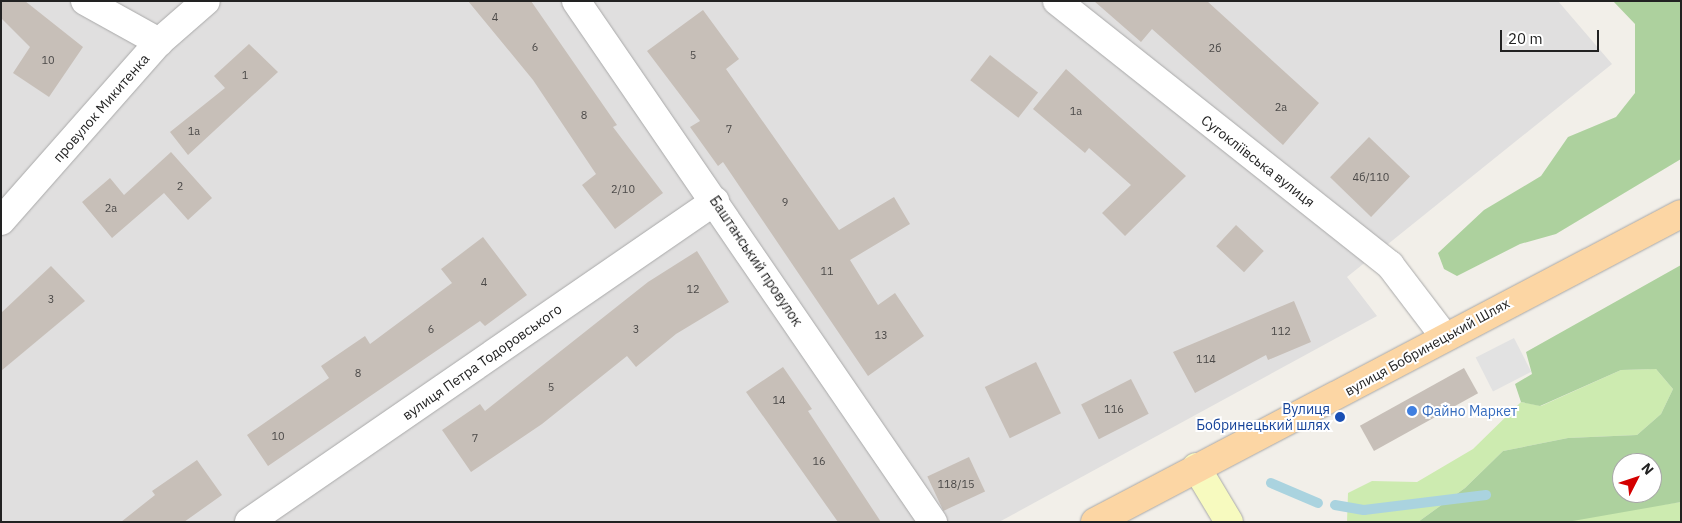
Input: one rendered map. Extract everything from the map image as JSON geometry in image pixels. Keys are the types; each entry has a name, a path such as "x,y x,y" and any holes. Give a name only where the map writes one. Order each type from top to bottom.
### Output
{"main road":[{"name":"вулиця Бобринецький Шлях","path":"1095,522 1196,467 1305,414 1444,336 1681,214"}],"street":[{"path":"85,1 159,42"},
{"name":"провулок Микитенка","path":"1,221 159,42 206,1"},
{"name":"Баштанський провулок","path":"576,1 934,522"},
{"name":"Сугокліївська вулиця","path":"1057,1 1390,265 1444,336"},
{"name":"вулиця Петра Тодоровського","path":"249,522 715,202"},
{"path":"1196,467 1229,522"}],"shaded area":[{"path":"1,1 1558,1 1612,64 1347,277 1377,316 999,522 1,522"},
{"path":"1514,338 1531,372 1493,391 1476,358"}],"green space":[{"path":"1613,1 1681,1 1681,159 1556,234 1520,244 1457,276 1444,269 1438,253 1484,210 1541,176 1568,137 1616,117 1635,93 1635,24"},
{"path":"1681,265 1681,502 1567,522 1418,522 1465,488 1503,451 1568,438 1637,435 1661,414 1673,389 1656,369 1621,370 1540,406 1521,402 1515,384 1532,374 1526,352"},
{"path":"1656,369 1673,389 1661,414 1637,435 1568,438 1503,451 1465,488 1418,522 1347,522 1348,493 1372,481 1417,482 1473,449 1521,402 1541,406 1621,370"},
{"path":"1681,502 1681,522 1567,522 1578,517"}],"building":[{"path":"1,1 25,1 83,47 49,97 13,73 30,47 1,18"},
{"path":"468,1 531,1 617,125 613,127 663,193 615,229 582,185 596,174 533,80"},
{"path":"1094,1 1207,1 1319,103 1283,145 1152,29 1141,42"},
{"path":"703,10 739,59 726,69 839,230 894,197 910,224 850,260 878,305 895,293 924,336 868,376 723,162 718,166 690,127 700,121 647,51"},
{"path":"249,44 278,72 188,155 170,132 225,88 214,76"},
{"path":"990,55 1038,93 1018,118 970,80"},
{"path":"1066,69 1186,176 1125,236 1102,213 1131,185 1089,148 1085,153 1033,109"},
{"path":"1369,137 1410,177 1371,217 1330,177"},
{"path":"171,152 212,198 188,220 164,193 112,238 82,202 110,178 124,195"},
{"path":"1236,225 1264,251 1244,272 1216,246"},
{"path":"483,237 527,295 485,326 480,321 268,466 247,435 329,378 321,366 365,336 370,344 452,283 441,269"},
{"path":"697,251 729,302 676,334 636,367 627,356 542,424 471,472 442,430 480,404 485,411 648,282"},
{"path":"51,266 85,301 1,371 1,313"},
{"path":"1294,301 1311,342 1268,360 1266,355 1195,393 1173,352"},
{"path":"1036,362 1061,413 1010,438 985,387"},
{"path":"783,367 812,409 808,411 881,522 838,522 746,392"},
{"path":"1464,368 1478,393 1374,451 1360,426"},
{"path":"1131,379 1149,414 1099,439 1081,404"},
{"path":"969,457 985,491 943,511 927,476"},
{"path":"197,460 222,495 184,522 121,522 155,495 152,491"}],"waterway":[{"path":"1271,483 1318,503"},
{"path":"1335,505 1364,510 1486,495"}],"place":[{"name":"Файно Маркет","path":"1412,411"},
{"name":"Вулиця Бобринецький шлях","path":"1340,417"}]}
